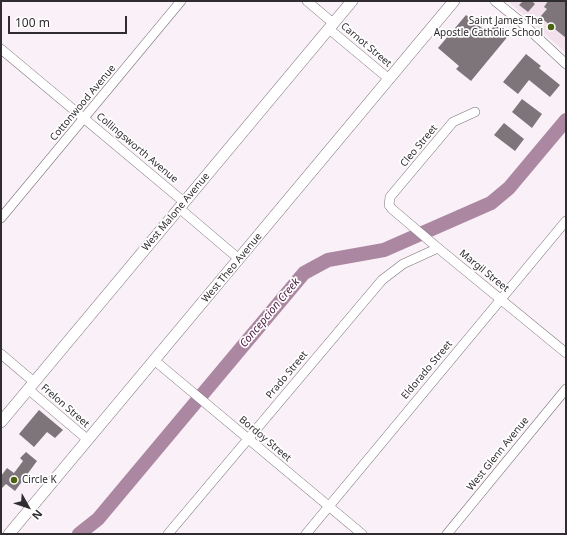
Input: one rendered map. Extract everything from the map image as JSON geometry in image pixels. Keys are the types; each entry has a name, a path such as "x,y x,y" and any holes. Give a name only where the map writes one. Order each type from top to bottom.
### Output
{"street":[{"name":"Cottonwood Avenue","path":"1,218 85,119 181,1"},
{"name":"Carnot Street","path":"307,1 331,26 389,79"},
{"name":"West Malone Avenue","path":"1,422 352,1"},
{"name":"West Theo Avenue","path":"9,534 454,1"},
{"path":"495,1 524,25 566,64"},
{"name":"Collingsworth Avenue","path":"1,49 85,119 182,205 239,259"},
{"name":"Cleo Street","path":"389,205 390,197 453,122 476,112"},
{"name":"Margil Street","path":"389,205 434,245 566,353"},
{"name":"Eldorado Street","path":"306,534 566,221"},
{"name":"Prado Street","path":"168,534 382,280 403,264 434,245"},
{"name":"Frelon Street","path":"1,354 88,440"},
{"name":"Bordoy Street","path":"154,360 362,534"},
{"name":"West Glenn Avenue","path":"447,534 566,389"}],"shaded area":[{"name":"Saint James The Apostle Catholic School","path":"508,1 566,1 566,53"}],"building":[{"path":"523,1 532,1 535,4 528,12 519,5"},
{"path":"548,1 566,1 566,38 540,17 547,9 544,7"},
{"path":"466,15 488,33 495,25 509,35 471,81 456,69 459,66 438,48"},
{"path":"526,54 541,66 539,68 560,85 550,97 529,80 518,94 503,82"},
{"path":"522,99 542,114 532,128 512,112"},
{"path":"504,123 524,139 515,151 494,135"},
{"path":"39,410 63,430 55,438 47,432 34,447 19,434"},
{"path":"26,452 37,461 15,491 6,484 1,489 1,476 7,468 14,473 23,461 20,458"}],"waterway":[{"name":"Concepcion Creek","path":"79,534 98,519 304,273 328,260 384,250 491,203 509,188 566,120"}],"place":[{"name":"Saint James The Apostle Catholic School","path":"551,27"},
{"name":"Circle K","path":"14,480"}]}
